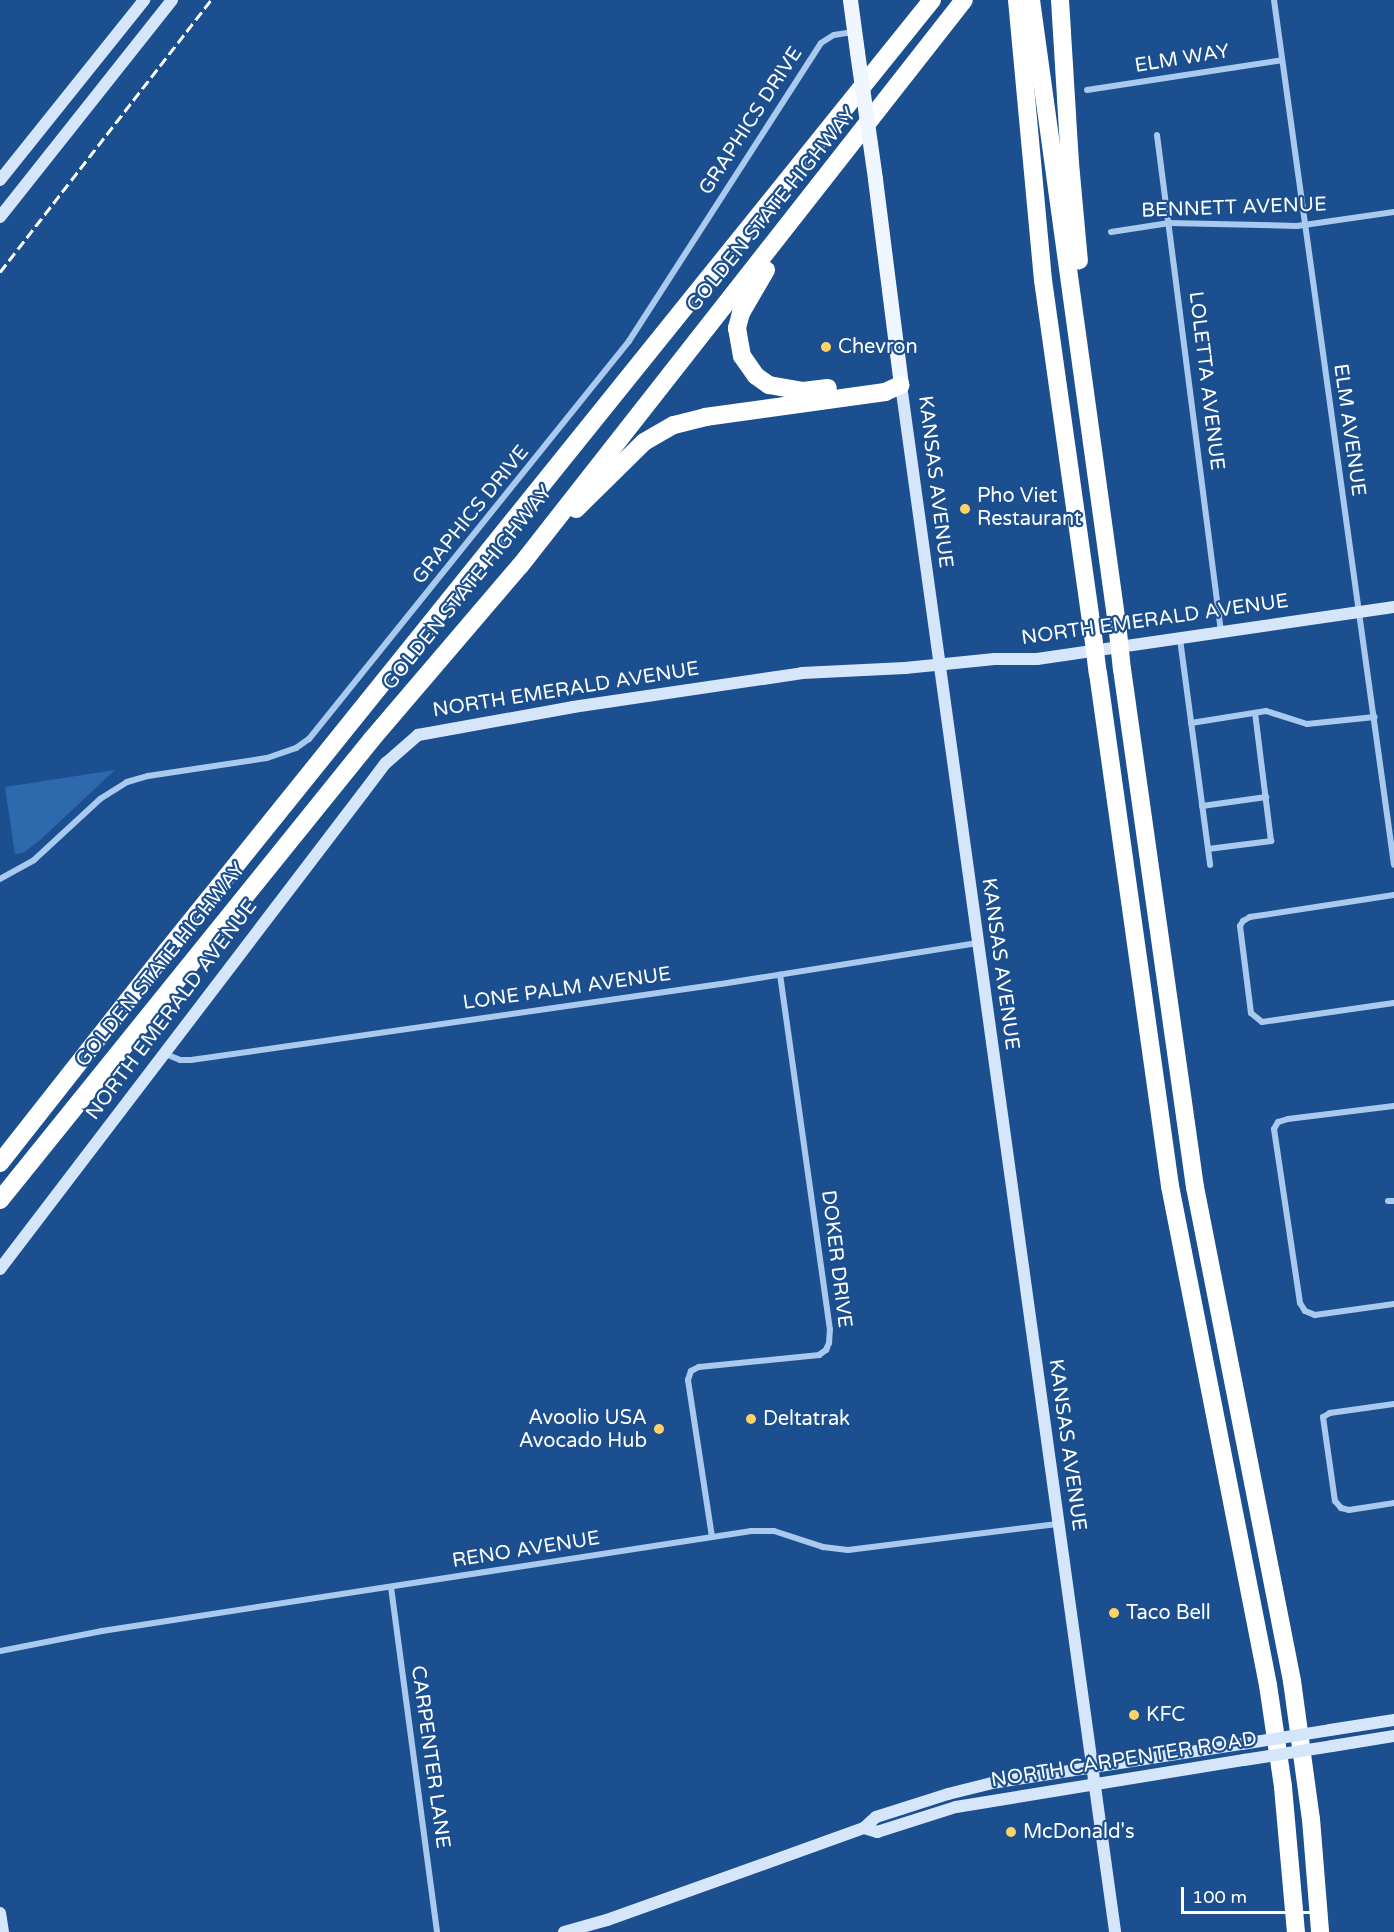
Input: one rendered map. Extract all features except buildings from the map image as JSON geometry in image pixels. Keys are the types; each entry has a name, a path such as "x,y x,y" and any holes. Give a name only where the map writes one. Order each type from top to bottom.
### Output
{"highway":[{"path":"871,79 921,0"},
{"name":"GOLDEN STATE HIGHWAY","path":"0,1163 166,952 871,79 932,0"},
{"name":"GOLDEN STATE HIGHWAY","path":"0,1200 372,739 520,566 964,0"},
{"path":"1017,0 1029,46 1101,505 1195,1187 1292,1681 1311,1819 1320,1932"},
{"path":"1031,0 1029,46 1045,292 1092,635 1170,1186 1268,1685 1283,1787 1296,1932"},
{"path":"1060,0 1070,164 1101,505"},
{"path":"807,203 741,313 737,328 742,356 756,376 769,385 784,389 803,391 884,382 901,385"},
{"path":"520,566 631,453 658,433 690,420 885,392 901,385"}],"main road":[{"path":"0,180 144,0"},
{"path":"128,56 135,40 166,0"},
{"path":"0,217 172,0"},
{"name":"KANSAS AVENUE","path":"850,0 937,663 1115,1932"},
{"name":"NORTH EMERALD AVENUE","path":"0,1269 386,763 418,735 592,704 802,673 905,668 937,663 1037,659 1394,607"},
{"name":"NORTH CARPENTER ROAD","path":"564,1932 607,1920 864,1828 876,1817 948,1794 992,1784 1394,1720"},
{"name":"NORTH CARPENTER ROAD","path":"864,1828 877,1832 956,1807 1394,1736"},
{"path":"0,1913 3,1932"}],"street":[{"name":"ELM AVENUE","path":"1274,0 1394,865"},
{"name":"GRAPHICS DRIVE","path":"0,879 34,860 100,799 127,782 282,754 296,748 315,733 622,351 821,43 834,35 854,32"},
{"name":"ELM WAY","path":"1087,90 1282,60"},
{"name":"LOLETTA AVENUE","path":"1157,135 1221,632"},
{"name":"BENNETT AVENUE","path":"1111,232 1169,223 1304,225 1394,212"},
{"path":"1180,639 1210,865"},
{"path":"1191,723 1274,712 1312,724 1375,717"},
{"path":"1208,849 1271,840 1255,713"},
{"path":"1202,806 1266,797"},
{"path":"1394,896 1250,917 1242,921 1240,926 1251,1013 1262,1022 1394,1003"},
{"name":"LONE PALM AVENUE","path":"163,1053 180,1060 191,1060 780,975 976,942"},
{"name":"DOKER DRIVE","path":"712,1537 688,1380 691,1371 699,1367 819,1355 826,1350 829,1343 830,1330 780,975"},
{"path":"1394,1106 1288,1119 1278,1122 1274,1129 1300,1303 1305,1311 1315,1315 1394,1304"},
{"path":"1394,1404 1330,1413 1323,1417 1335,1501 1341,1508 1349,1510 1394,1503"},
{"name":"RENO AVENUE","path":"0,1651 102,1631 712,1537 774,1531 823,1547 848,1550 1057,1524"},
{"name":"CARPENTER LANE","path":"391,1587 437,1932"}],"shaded area":[{"path":"115,770 39,841 23,853 15,854 5,787"}],"railway":[{"path":"0,272 211,0"}],"place":[{"name":"Chevron","path":"826,347"},
{"name":"Pho Viet Restaurant","path":"965,509"},
{"name":"Deltatrak","path":"751,1419"},
{"name":"Avoolio USA Avocado Hub","path":"659,1429"},
{"name":"Taco Bell","path":"1114,1613"},
{"name":"KFC","path":"1134,1715"},
{"name":"McDonald's","path":"1011,1832"}]}
